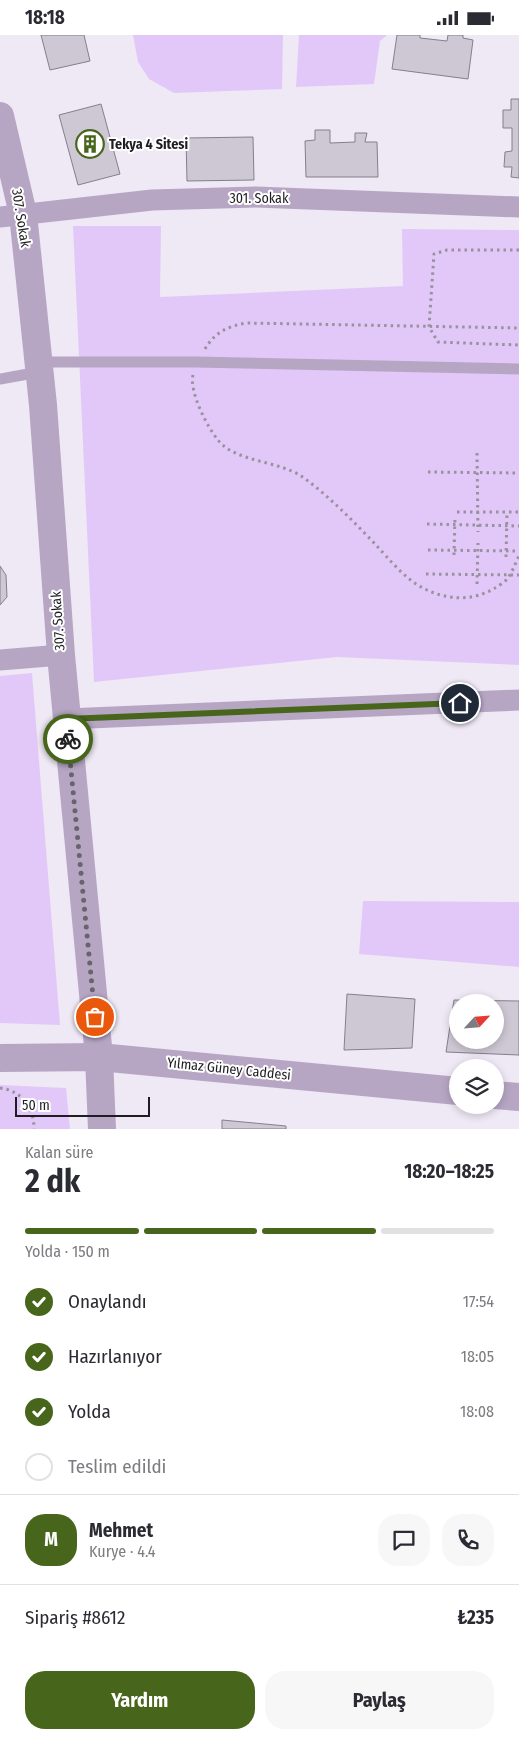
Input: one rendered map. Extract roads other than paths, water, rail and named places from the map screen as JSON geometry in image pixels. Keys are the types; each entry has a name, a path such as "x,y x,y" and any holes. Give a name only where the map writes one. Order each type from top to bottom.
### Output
{"street":[{"name":"307. Sokak","path":"0,116 11,216 39,367 60,655 99,1057 102,1129"},
{"name":"301. Sokak","path":"11,216 152,200 256,197 519,207"},
{"path":"0,660 60,655"},
{"path":"66,719 519,700"},
{"name":"Yılmaz Güney Caddesi","path":"0,1058 99,1057 449,1090"},
{"path":"504,1096 519,1097"}],"lane":[{"path":"0,379 39,367 196,363 519,369"}],"place":[{"name":"Tekya 4 Sitesi","path":"90,144"}]}
